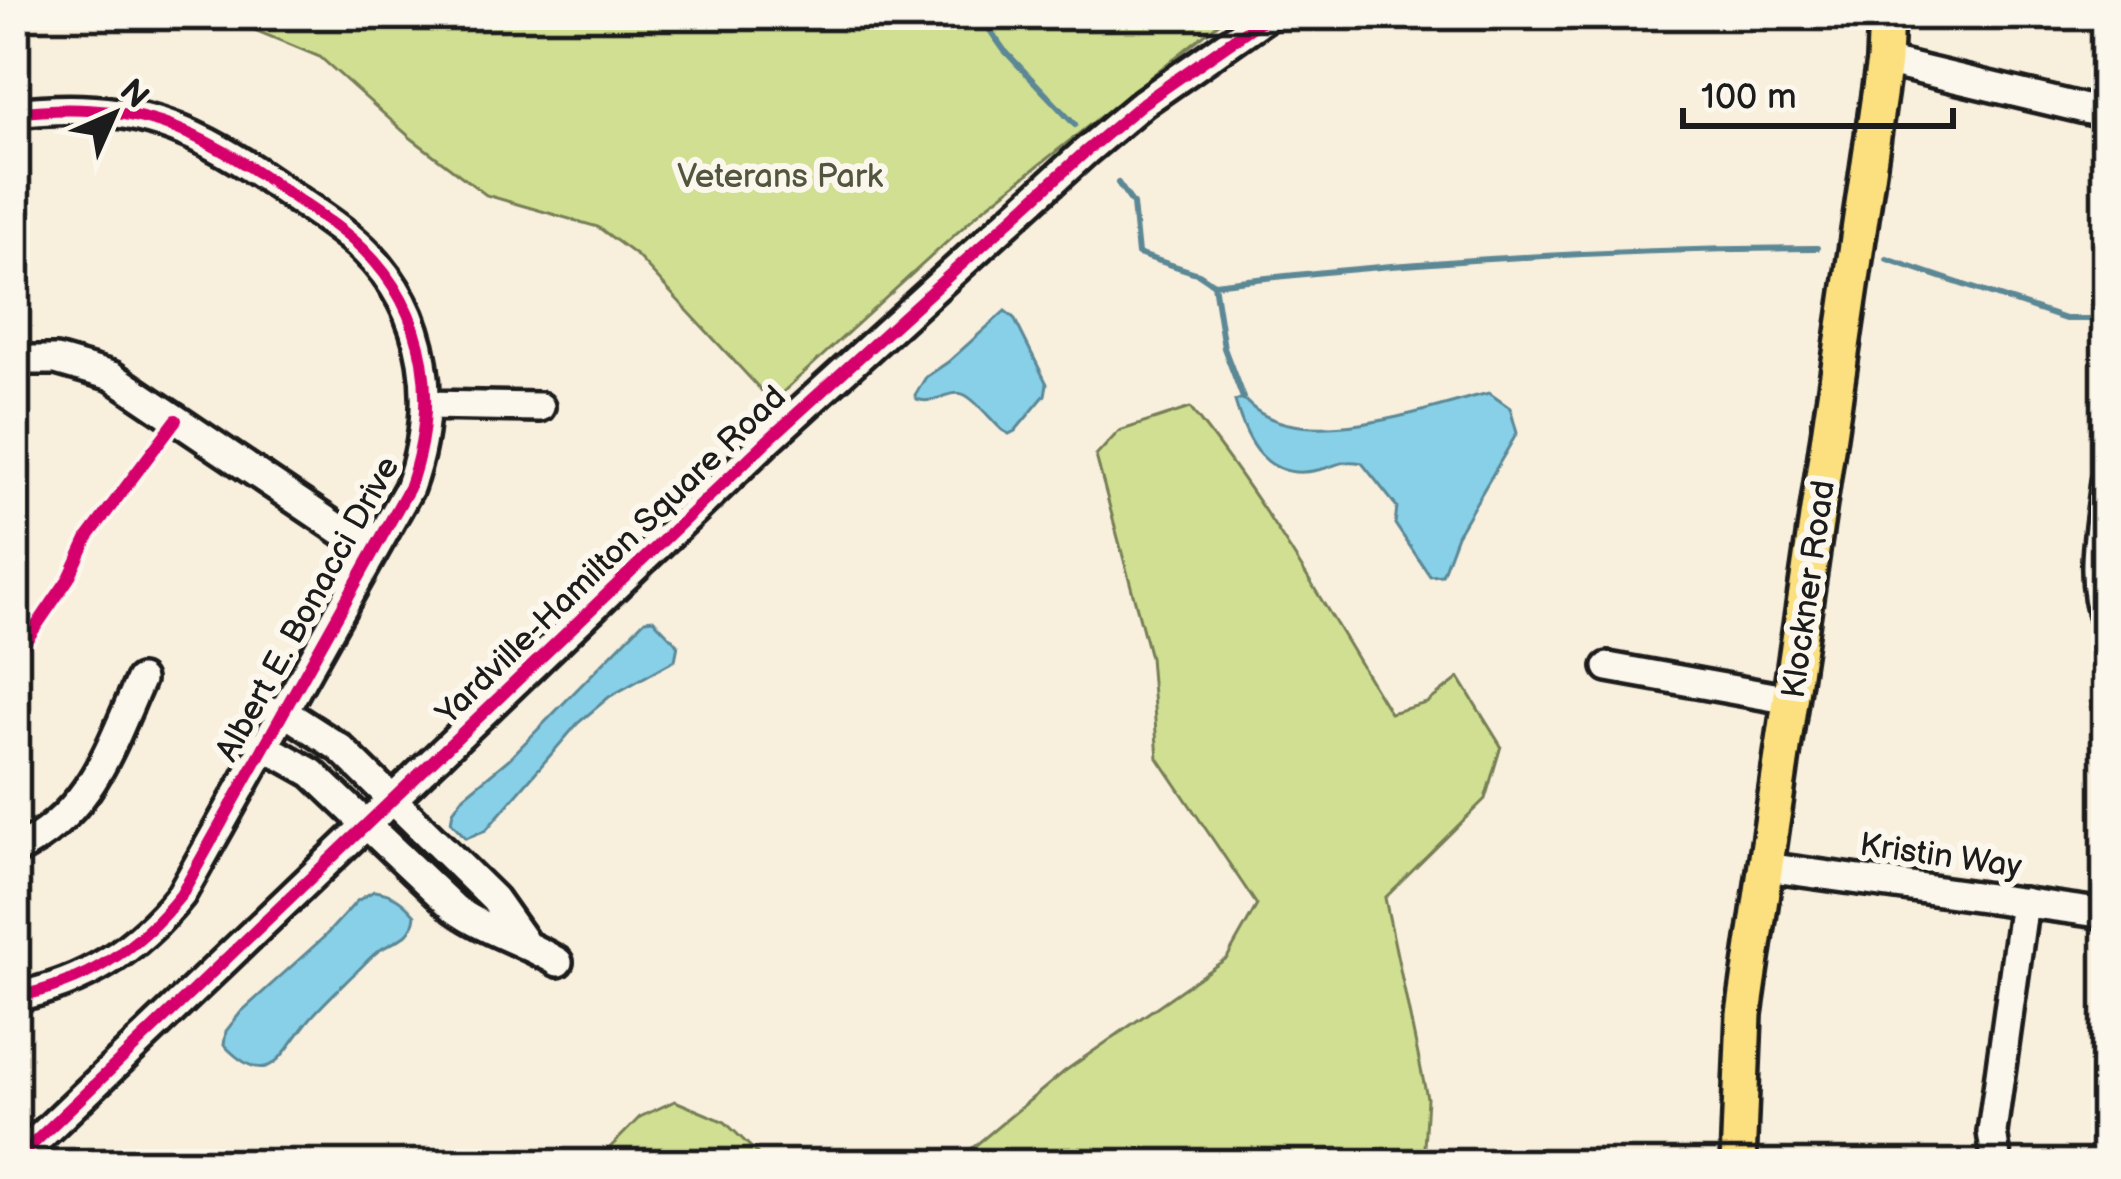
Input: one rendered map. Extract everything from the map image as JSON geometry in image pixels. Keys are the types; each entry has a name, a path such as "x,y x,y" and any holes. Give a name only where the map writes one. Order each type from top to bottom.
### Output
{"main road":[{"name":"Klockner Road","path":"1738,1164 1744,1014 1884,61 1886,15"}],"street":[{"name":"Yardville-Hamilton Square Road","path":"15,1161 766,441 1086,151 1204,58 1269,15"},
{"path":"1884,61 2106,114"},
{"name":"Albert E. Bonacci Drive","path":"15,113 78,108 117,112 190,132 225,149 341,230 386,276 406,308 421,352 427,405 419,460 409,488 188,884 160,921 109,964 79,980 15,998"},
{"path":"15,360 56,360 112,376 373,553"},
{"path":"427,405 540,406"},
{"path":"2106,482 2096,567 2106,624"},
{"path":"1608,667 1791,700"},
{"path":"15,851 60,824 80,803 140,680"},
{"path":"281,710 340,748 494,898 523,940"},
{"path":"262,745 312,772 455,909 558,962"},
{"name":"Kristin Way","path":"1766,867 2106,914"},
{"path":"1997,1164 1992,1132 2024,902"}],"green space":[{"name":"Veterans Park","path":"218,15 1229,15 982,210 772,402 637,256 598,227 486,195 411,138 320,57"},
{"path":"1190,408 1270,519 1390,713 1427,703 1459,678 1501,746 1485,799 1385,898 1427,1098 1423,1164 953,1164 1065,1071 1227,958 1257,905 1158,758 1150,657 1096,456 1119,431"},
{"path":"675,1101 725,1122 768,1164 594,1164 640,1117"}],"water":[{"path":"1005,311 1014,318 1047,384 1045,395 1015,431 1002,430 965,395 917,399 926,377"},
{"path":"1489,393 1510,408 1517,433 1457,535 1442,575 1430,576 1395,524 1397,507 1362,463 1300,472 1272,465 1253,444 1235,401 1243,398 1265,416 1294,425 1326,427 1396,417"},
{"path":"653,619 678,645 675,660 609,697 578,723 486,830 466,838 451,822 464,796 509,759 645,620"},
{"path":"374,891 392,896 411,910 415,915 411,929 369,959 273,1064 253,1066 224,1045 226,1031 241,1012 357,901"}],"waterway":[{"path":"979,15 1004,50 1075,125"},
{"path":"1118,183 1133,204 1138,254 1199,274 1214,284 1224,348 1243,398"},
{"path":"1214,284 1515,257 1817,248"},
{"path":"1887,259 2065,319 2106,319"}],"cycle path":[{"path":"15,1161 767,441 1086,151 1143,103 1269,15"},
{"path":"15,113 56,109 128,115 192,135 256,171 346,234 385,274 414,331 425,393 424,425 409,488 181,895 146,933 107,962 64,983 15,997"},
{"path":"15,657 69,578 88,537 176,420"}]}
